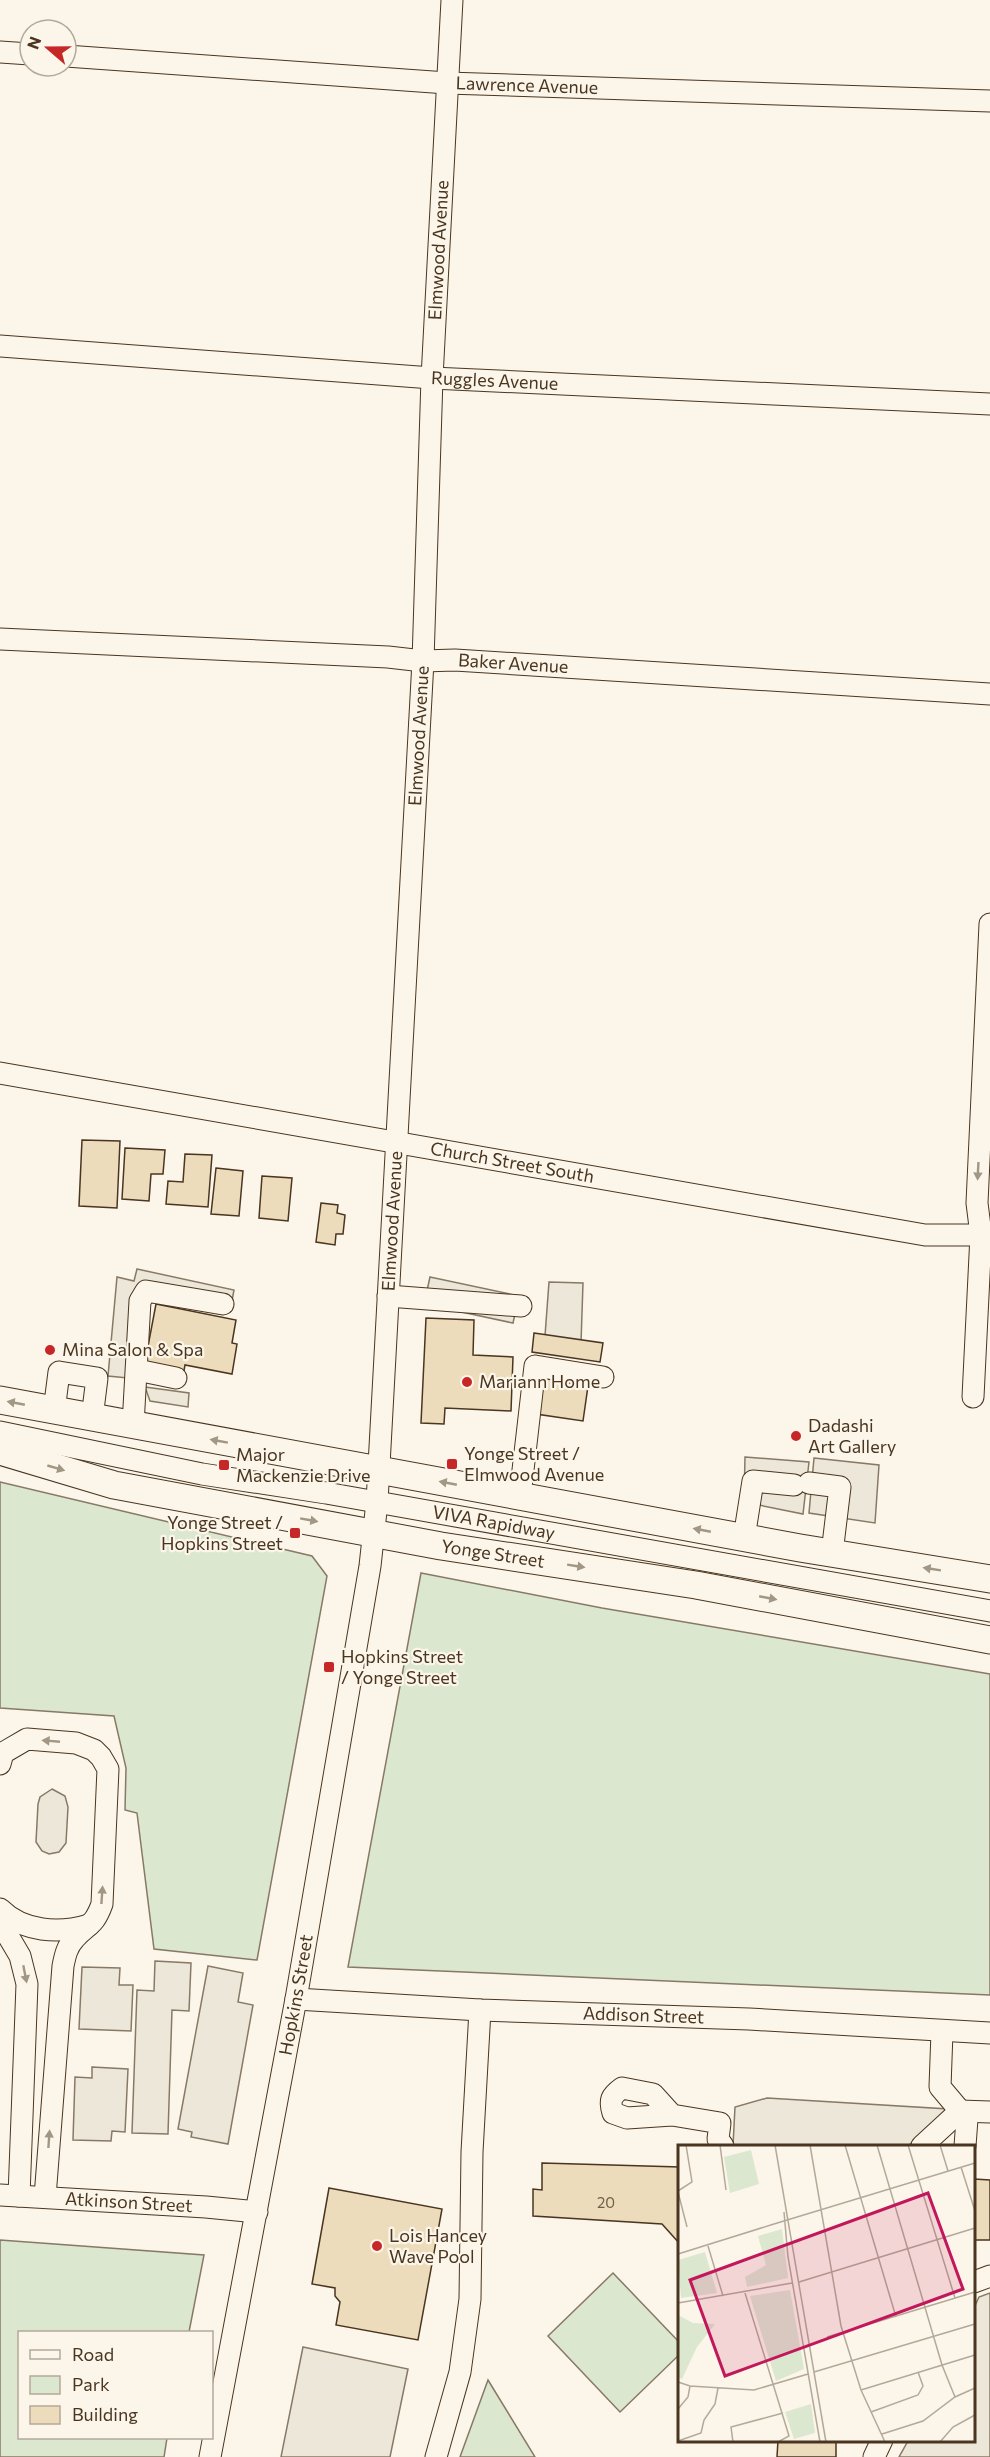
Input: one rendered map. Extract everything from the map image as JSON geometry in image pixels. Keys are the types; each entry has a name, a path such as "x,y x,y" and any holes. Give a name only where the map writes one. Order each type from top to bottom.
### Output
{"main road":[{"path":"0,1400 744,1538 990,1579"},
{"name":"Yonge Street","path":"0,1451 114,1485 441,1546 696,1585 990,1640"}],"street":[{"name":"Elmwood Avenue","path":"377,1502 423,661 432,378 452,0"},
{"path":"0,52 18,53"},
{"name":"Lawrence Avenue","path":"78,57 447,83 990,101"},
{"name":"Ruggles Avenue","path":"0,346 432,378 990,404"},
{"name":"Baker Avenue","path":"0,639 388,657 423,661 455,660 990,694"},
{"path":"986,1235 977,1203 990,924"},
{"name":"Church Street South","path":"0,1073 925,1235 986,1235"},
{"path":"973,1397 990,1202"},
{"path":"133,1425 140,1301 146,1291 222,1304"},
{"path":"388,1296 521,1306"},
{"path":"520,1496 535,1366 603,1377"},
{"path":"137,1370 176,1378"},
{"path":"54,1411 59,1372 97,1378 92,1418"},
{"name":"VIVA Rapidway","path":"0,1432 202,1474 377,1502 990,1611"},
{"path":"744,1538 753,1481 840,1486 832,1553"},
{"name":"Hopkins Street","path":"210,2457 296,1999 368,1577 377,1502"},
{"path":"0,1764 3,1753 27,1739 76,1743 94,1750 108,1769 102,1904 93,1923 74,1939 67,1950 63,1966 45,2198"},
{"path":"0,1909 16,1922 59,1930 74,1929 93,1923"},
{"path":"0,1922 20,1956 27,1984 9,2196"},
{"name":"Addison Street","path":"296,1999 480,2010 749,2019 990,2033"},
{"path":"436,2457 460,2372 470,2299 472,2152 480,2010"},
{"path":"942,2032 940,2087 967,2119 965,2145"},
{"path":"923,2145 960,2110 990,2112"},
{"path":"672,2115 720,2123 718,2139 722,2145"},
{"name":"Atkinson Street","path":"9,2196 257,2212"},
{"path":"975,2282 990,2276"},
{"path":"874,2457 881,2442"}],"green space":[{"path":"0,1482 312,1556 327,1576 257,1960 154,1949 137,1813 125,1810 126,1768 114,1716 0,1708"},
{"path":"421,1573 602,1608 990,1674 990,1995 348,1967"},
{"path":"0,2240 204,2255 189,2331 18,2331 18,2439 167,2439 164,2457 0,2457"},
{"path":"613,2273 678,2341 678,2356 620,2412 548,2336"},
{"path":"488,2380 535,2457 460,2457"}],"shaded area":[{"path":"137,1269 234,1290 230,1311 150,1296 138,1379 108,1376 117,1277 134,1281"},
{"path":"430,1277 519,1296 513,1323 424,1304"},
{"path":"549,1282 583,1283 581,1343 545,1336"},
{"path":"145,1387 189,1393 188,1407 150,1401"},
{"path":"745,1457 809,1462 803,1514 744,1502"},
{"path":"814,1458 879,1465 875,1523 809,1513"},
{"path":"52,1789 65,1796 68,1807 66,1843 59,1852 49,1854 42,1851 36,1842 40,1797"},
{"path":"155,1961 191,1963 189,2011 172,2010 168,2134 132,2133 137,1990 154,1991"},
{"path":"208,1966 243,1973 238,2002 253,2005 228,2144 191,2137 192,2132 178,2129"},
{"path":"82,1967 120,1968 119,1985 133,1985 131,2031 79,2029"},
{"path":"92,2067 128,2069 125,2132 112,2131 111,2141 73,2140 75,2077 92,2078"},
{"path":"767,2098 948,2109 909,2145 733,2145 735,2107"},
{"path":"990,2293 990,2457 899,2457 907,2442 975,2442 975,2306 979,2297"},
{"path":"303,2347 408,2369 390,2457 281,2457"}],"building":[{"path":"82,1140 120,1141 117,1208 79,1206"},
{"path":"125,1148 165,1150 163,1174 151,1174 149,1201 122,1199"},
{"path":"185,1154 212,1155 208,1207 166,1204 168,1181 183,1182"},
{"path":"216,1168 243,1171 239,1216 211,1214"},
{"path":"262,1176 292,1178 288,1221 259,1218"},
{"path":"321,1203 338,1205 337,1213 345,1215 343,1234 336,1234 335,1245 316,1242"},
{"path":"156,1304 236,1320 232,1343 237,1344 232,1374 185,1365 183,1376 145,1362"},
{"name":"Mariann Home","path":"426,1318 474,1320 473,1355 513,1357 511,1411 445,1408 444,1424 421,1423"},
{"path":"534,1333 603,1343 600,1362 532,1352"},
{"path":"542,1378 588,1386 583,1421 536,1414"},
{"path":"542,2163 678,2167 678,2242 662,2224 533,2216 533,2189 542,2190"},
{"path":"975,2179 990,2180 990,2240 975,2240"},
{"name":"Lois Hancey Wave Pool","path":"329,2188 442,2209 418,2340 336,2325 340,2302 335,2296 335,2288 312,2284"},
{"path":"778,2442 836,2442 836,2457 777,2457"}],"place":[{"name":"Mina Salon & Spa","path":"50,1350"},
{"name":"Mariann Home","path":"467,1382"},
{"name":"Dadashi Art Gallery","path":"796,1436"},
{"name":"Yonge Street / Elmwood Avenue","path":"452,1464"},
{"name":"Major Mackenzie Drive","path":"224,1465"},
{"name":"Yonge Street / Hopkins Street","path":"295,1533"},
{"name":"Hopkins Street / Yonge Street","path":"329,1667"},
{"name":"Lois Hancey Wave Pool","path":"377,2246"}]}
